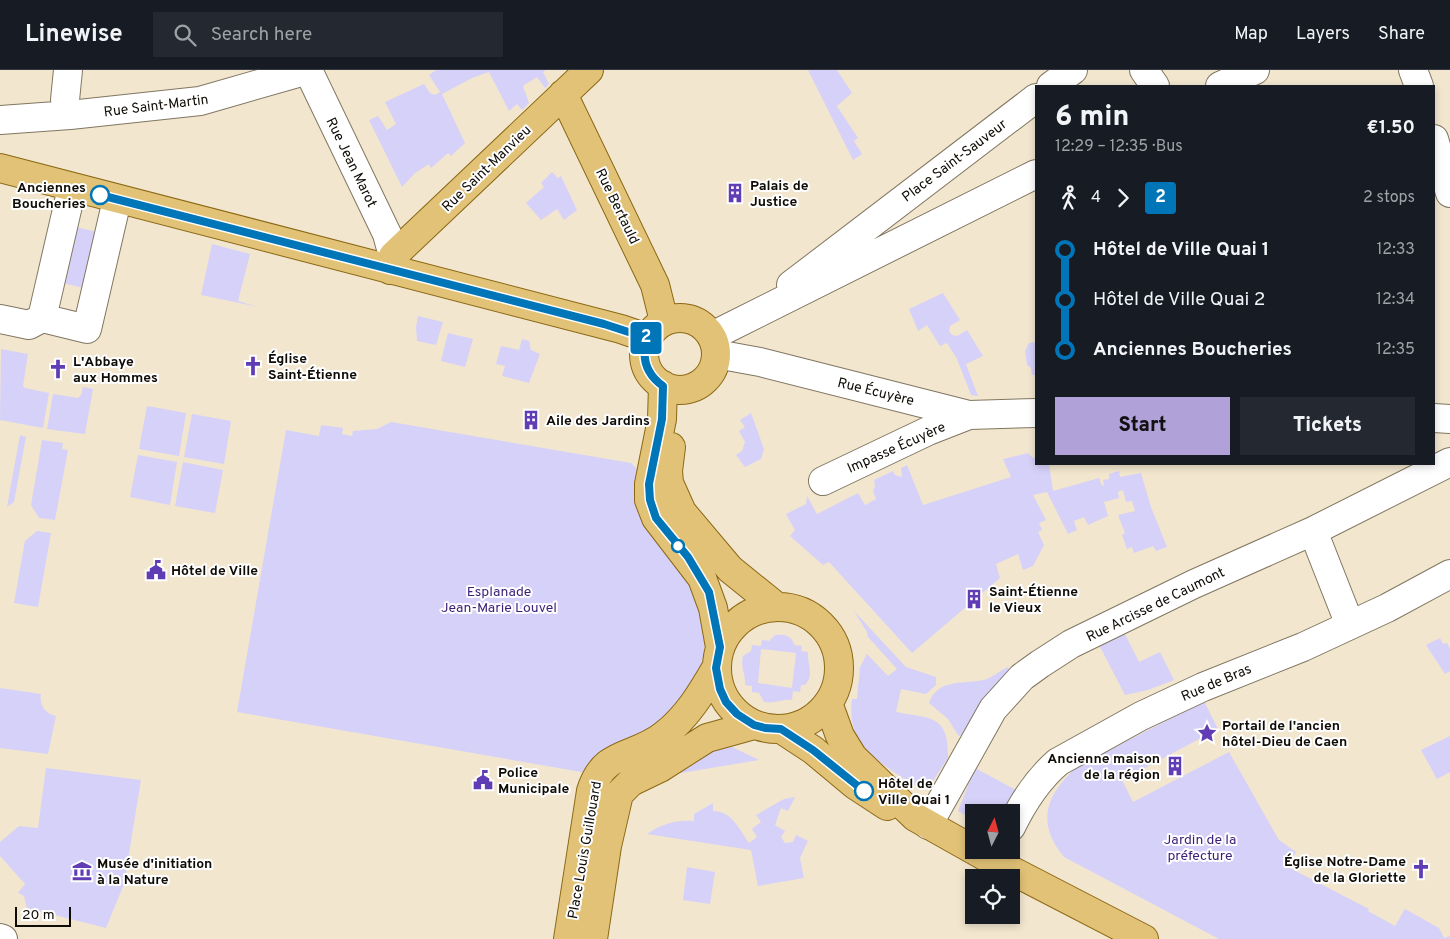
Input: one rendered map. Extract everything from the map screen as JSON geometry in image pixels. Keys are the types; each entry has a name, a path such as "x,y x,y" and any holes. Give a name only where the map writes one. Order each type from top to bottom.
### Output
{"main road":[{"name":"Rue Saint-Manvieu","path":"392,263 589,70"},
{"name":"Rue Bertauld","path":"563,94 656,285 656,330"},
{"path":"0,168 118,200 392,263 621,329 656,330"},
{"path":"673,318 691,319 700,323 714,345 713,369 703,381 689,388 670,387 647,369 644,354 656,330 673,318"},
{"path":"670,387 678,418 668,471 674,498 682,512 730,569 777,607"},
{"path":"670,387 649,484 650,500 656,518 688,557 705,585 713,608 720,689 726,702 737,714 754,725 765,728 781,729 806,723 828,703 834,693 839,670 831,638 816,620 794,609 777,607 756,611 744,617 730,630 718,658"},
{"name":"Place Louis Guillouard","path":"568,939 591,791 598,771 616,758 648,745 675,726 695,704 718,658"},
{"path":"828,703 840,736 853,757 922,821"},
{"name":"Place Louis Guillouard","path":"593,939 607,846 619,794 631,782 660,768 707,738 754,725"},
{"path":"781,729 813,750 872,798 965,841"},
{"path":"1003,859 1144,939"}],"street":[{"path":"65,100 68,70"},
{"name":"Rue Saint-Martin","path":"0,120 70,116 200,101 308,70"},
{"name":"Rue Jean Marot","path":"308,70 387,234 392,263"},
{"path":"1052,85 1073,70"},
{"path":"1144,70 1154,85"},
{"path":"1220,80 1255,70"},
{"path":"1413,70 1419,85"},
{"name":"Place Saint-Sauveur","path":"770,307 778,294 1035,99"},
{"path":"1435,143 1450,193"},
{"name":"Place Saint-Sauveur","path":"714,345 770,307 1035,175"},
{"path":"42,318 72,188"},
{"path":"0,319 29,324 42,318 87,329 118,200"},
{"path":"872,223 886,250"},
{"name":"Rue Écuyère","path":"714,345 760,362 969,415 1035,413"},
{"name":"Impasse Écuyère","path":"823,481 921,434 969,415"},
{"path":"1435,418 1450,419"},
{"name":"Rue Arcisse de Caumont","path":"922,821 993,709 1022,677 1070,644 1194,584 1313,531 1450,462"},
{"path":"1313,531 1350,625"},
{"name":"Rue de Bras","path":"1020,810 1026,798 1047,772 1058,762 1141,716 1203,687 1303,647 1450,574"}],"green space":[{"path":"436,70 546,70 543,72 549,84 545,88 537,77 523,86 529,103 522,110 517,104 509,111 489,72 472,78 442,94 465,143 451,156 448,153 431,168 429,164 415,173 402,187 369,120 378,116 387,130 396,124 385,102 424,84 430,93 435,95 440,92 429,75"},
{"path":"808,70 837,70 852,93 837,106 858,138 854,141 862,154 853,160"},
{"path":"552,172 558,178 561,176 577,210 564,220 557,209 541,220 526,203 544,187 541,183"},
{"path":"76,227 97,232 84,288 62,283"},
{"path":"212,244 250,254 238,301 259,307 201,295"},
{"path":"943,293 960,320 950,326 949,331 952,335 957,336 967,330 983,356 966,364 978,396 971,395 957,359 947,343 940,346 927,325 918,331 909,309"},
{"path":"418,316 443,322 436,345 417,341 416,327"},
{"path":"448,333 473,339 465,367 441,361"},
{"path":"522,339 529,341 531,350 540,354 529,383 502,376 505,366 496,364 501,346 519,350"},
{"path":"1035,342 1035,375 1032,375 1031,368 1027,365 1025,351 1029,343"},
{"path":"1,349 28,354 23,386 49,393 43,428 0,420"},
{"path":"83,387 93,389 85,434 47,429 53,394 78,398"},
{"path":"147,406 186,413 179,456 139,449"},
{"path":"751,413 764,449 761,459 745,467 736,455 742,451 745,442 739,431 745,427 740,420"},
{"path":"192,414 231,421 224,464 184,457"},
{"name":"Esplanade Jean-Marie Louvel","path":"391,422 631,463 645,477 699,597 706,639 701,667 674,713 587,773 237,712 286,430 319,436 321,425 343,428 342,434 352,436 353,431 377,429"},
{"path":"20,435 26,437 14,502 7,507"},
{"path":"42,440 63,443 62,449 68,450 55,520 39,518 31,505"},
{"path":"1028,453 1033,458 1035,457 1035,465 1049,465 1053,491 1099,478 1102,486 1104,485 1103,480 1109,479 1109,474 1119,471 1120,477 1141,473 1151,507 1167,547 1156,551 1153,546 1134,553 1132,547 1127,549 1122,535 1125,533 1118,515 1135,511 1132,501 1126,502 1123,490 1118,492 1119,498 1104,502 1108,516 1088,525 1084,517 1074,521 1077,530 1068,534 1047,492 1033,495 1046,520 1039,523 1042,530 1038,532 1044,545 1033,566 1023,570 1018,554 996,564 1000,578 912,653 829,562 823,565 790,536 795,530 786,514 806,504 807,496 817,514 858,493 865,505 876,499 873,491 875,486 874,480 893,471 895,475 902,477 901,468 907,465 923,505 1011,477 1003,459"},
{"path":"138,455 177,462 170,505 130,497"},
{"path":"183,462 223,470 215,513 175,506"},
{"path":"37,531 51,533 38,607 14,603 25,541"},
{"path":"854,611 906,667 936,677 936,685 926,694 901,689 896,712 935,721 945,733 948,758 929,787 920,787 912,784 886,767 868,752 856,735 851,713 852,699 857,699 860,667 867,654 888,676 897,669 868,637"},
{"path":"1123,630 1139,662 1160,652 1174,680 1148,690 1125,695 1098,643"},
{"path":"775,635 784,635 791,639 794,645 802,646 801,651 808,652 810,677 805,685 801,685 800,692 793,691 792,700 764,702 759,693 752,692 752,686 745,685 742,664 743,656 751,651 752,645 761,646 762,640 769,641","holes":["761,649 796,653 792,688 758,683"]},
{"path":"1440,638 1443,644 1447,643 1450,649 1450,671 1445,674 1426,645"},
{"path":"1008,667 1010,670 994,688 960,736 948,719 929,703 939,689 954,684 987,679"},
{"path":"0,688 41,694 41,702 44,708 56,716 48,754 0,748"},
{"name":"Jardin de la préfecture","path":"1204,701 1218,729 1122,780 1133,802 1229,752 1279,840 1296,852 1288,867 1369,909 1368,911 1395,926 1405,909 1439,928 1444,938 1450,936 1450,939 1219,939 1064,857 1055,845 1047,821 1051,799 1066,778 1077,767"},
{"path":"1450,736 1450,772 1437,779 1421,750"},
{"path":"724,743 759,760 681,773 679,770"},
{"path":"46,768 141,780 124,884 106,928 27,908 24,896 18,893 25,884 0,856 0,842 19,826 38,828"},
{"path":"975,768 1016,790 1007,804 965,804 965,815 958,811"},
{"path":"795,797 788,811 781,808 775,825 785,831 781,837 785,843 793,842 796,835 808,841 800,858 804,878 758,886 751,850 647,834 669,823 694,821 694,814 713,803 713,811 730,817 749,843 757,837 752,829 761,822 756,815 784,799"},
{"path":"687,867 715,872 710,904 683,900"}],"bus line":[{"name":"2","path":"100,195 604,324 647,338 644,354 647,369 663,386 662,419 649,484 650,500 656,518 668,535 688,557 709,592 720,647 716,668 720,689 726,702 749,723 765,728 781,729 813,750 864,791"}],"place":[{"name":"Palais de Justice","path":"735,193"},
{"name":"Anciennes Boucheries","path":"100,195"},
{"name":"Église Saint-Étienne","path":"253,366"},
{"name":"L'Abbaye aux Hommes","path":"58,369"},
{"name":"Aile des Jardins","path":"531,420"},
{"name":"Hôtel de Ville","path":"156,570"},
{"name":"Saint-Étienne le Vieux","path":"974,599"},
{"name":"Portail de l'ancien hôtel-Dieu de Caen","path":"1207,733"},
{"name":"Ancienne maison de la région","path":"1175,766"},
{"name":"Police Municipale","path":"483,780"},
{"name":"Hôtel de Ville Quai 1","path":"864,791"},
{"name":"Église Notre-Dame de la Gloriette","path":"1421,869"},
{"name":"Musée d'initiation à la Nature","path":"82,871"}]}
